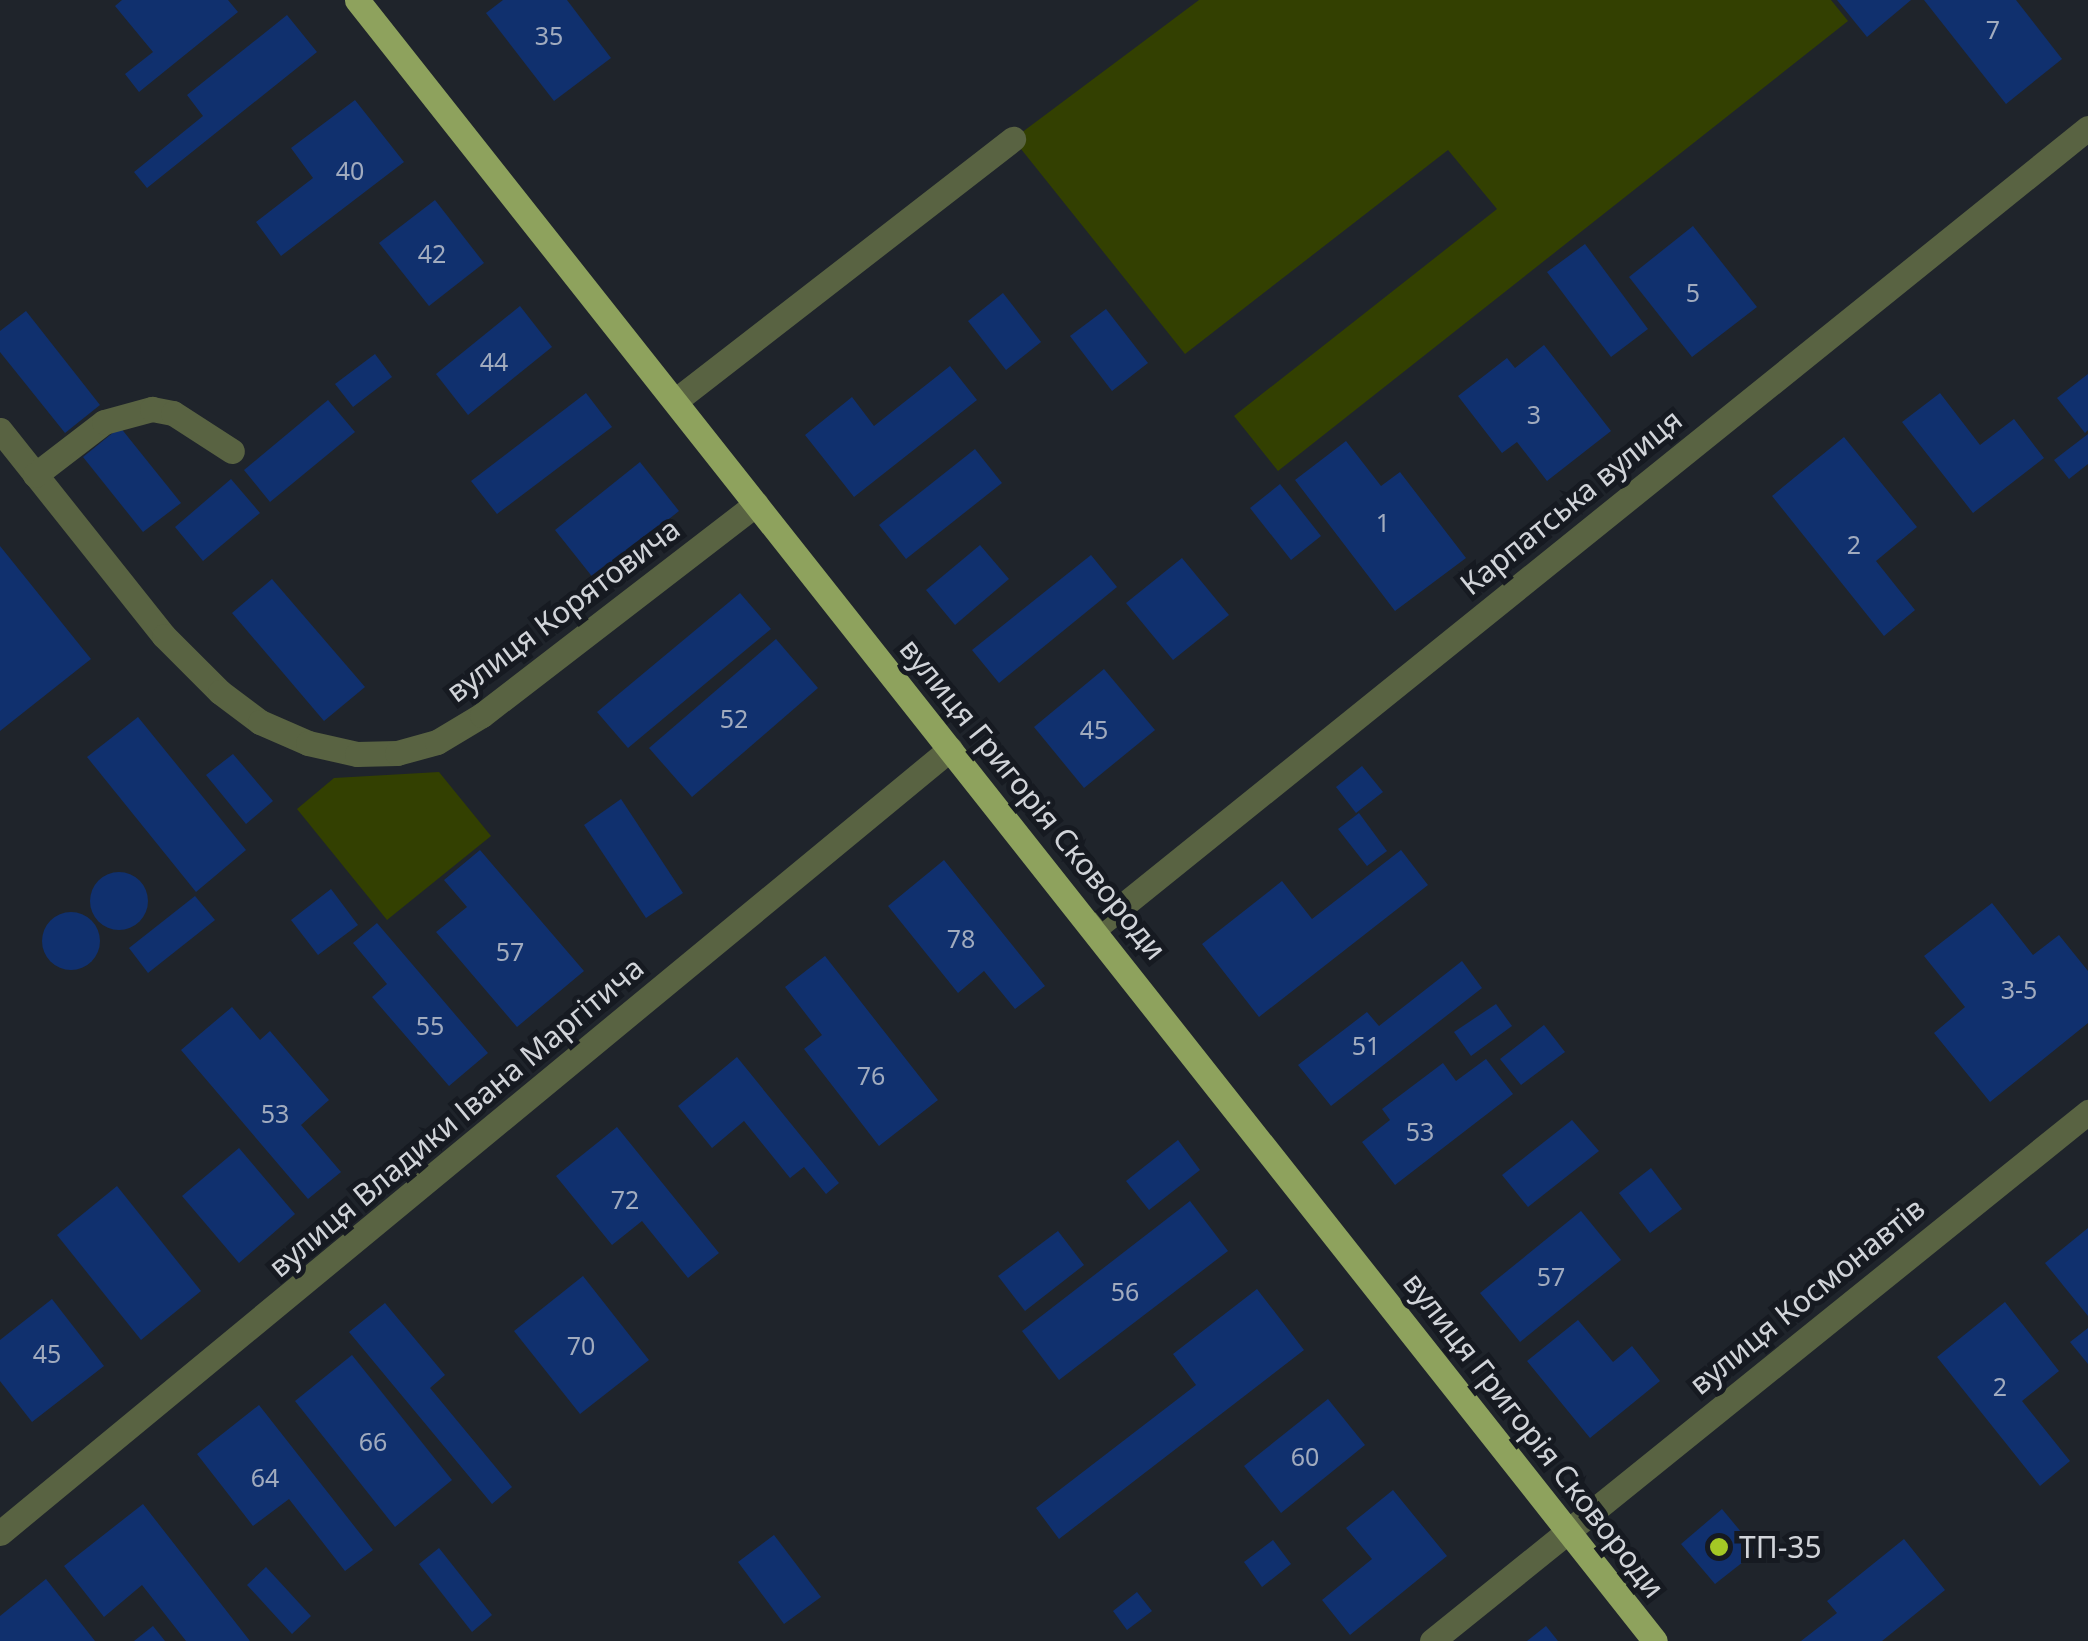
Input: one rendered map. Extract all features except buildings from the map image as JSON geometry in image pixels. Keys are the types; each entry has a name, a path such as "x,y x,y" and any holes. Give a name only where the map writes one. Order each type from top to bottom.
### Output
{"main road":[{"name":"вулиця Григорія Сковороди","path":"357,0 1095,928 1655,1641"}],"street":[{"name":"Карпатська вулиця","path":"1095,928 2088,128"},
{"path":"675,401 1014,139"},
{"path":"35,475 104,422 152,410 173,413 232,451"},
{"name":"вулиця Корятовича","path":"0,430 164,636 220,692 260,722 308,743 356,754 396,753 437,742 482,716 756,504"},
{"name":"вулиця Владики Івана Маргітича","path":"0,1533 950,748"},
{"name":"вулиця Космонавтів","path":"1432,1641 2088,1112"}],"green space":[{"path":"1199,0 1831,0 1848,21 1278,471 1234,416 1497,209 1448,150 1185,354 1013,139"},
{"path":"439,772 491,836 387,920 297,809 334,778"}],"place":[{"name":"ТП-35","path":"1719,1547"}]}
